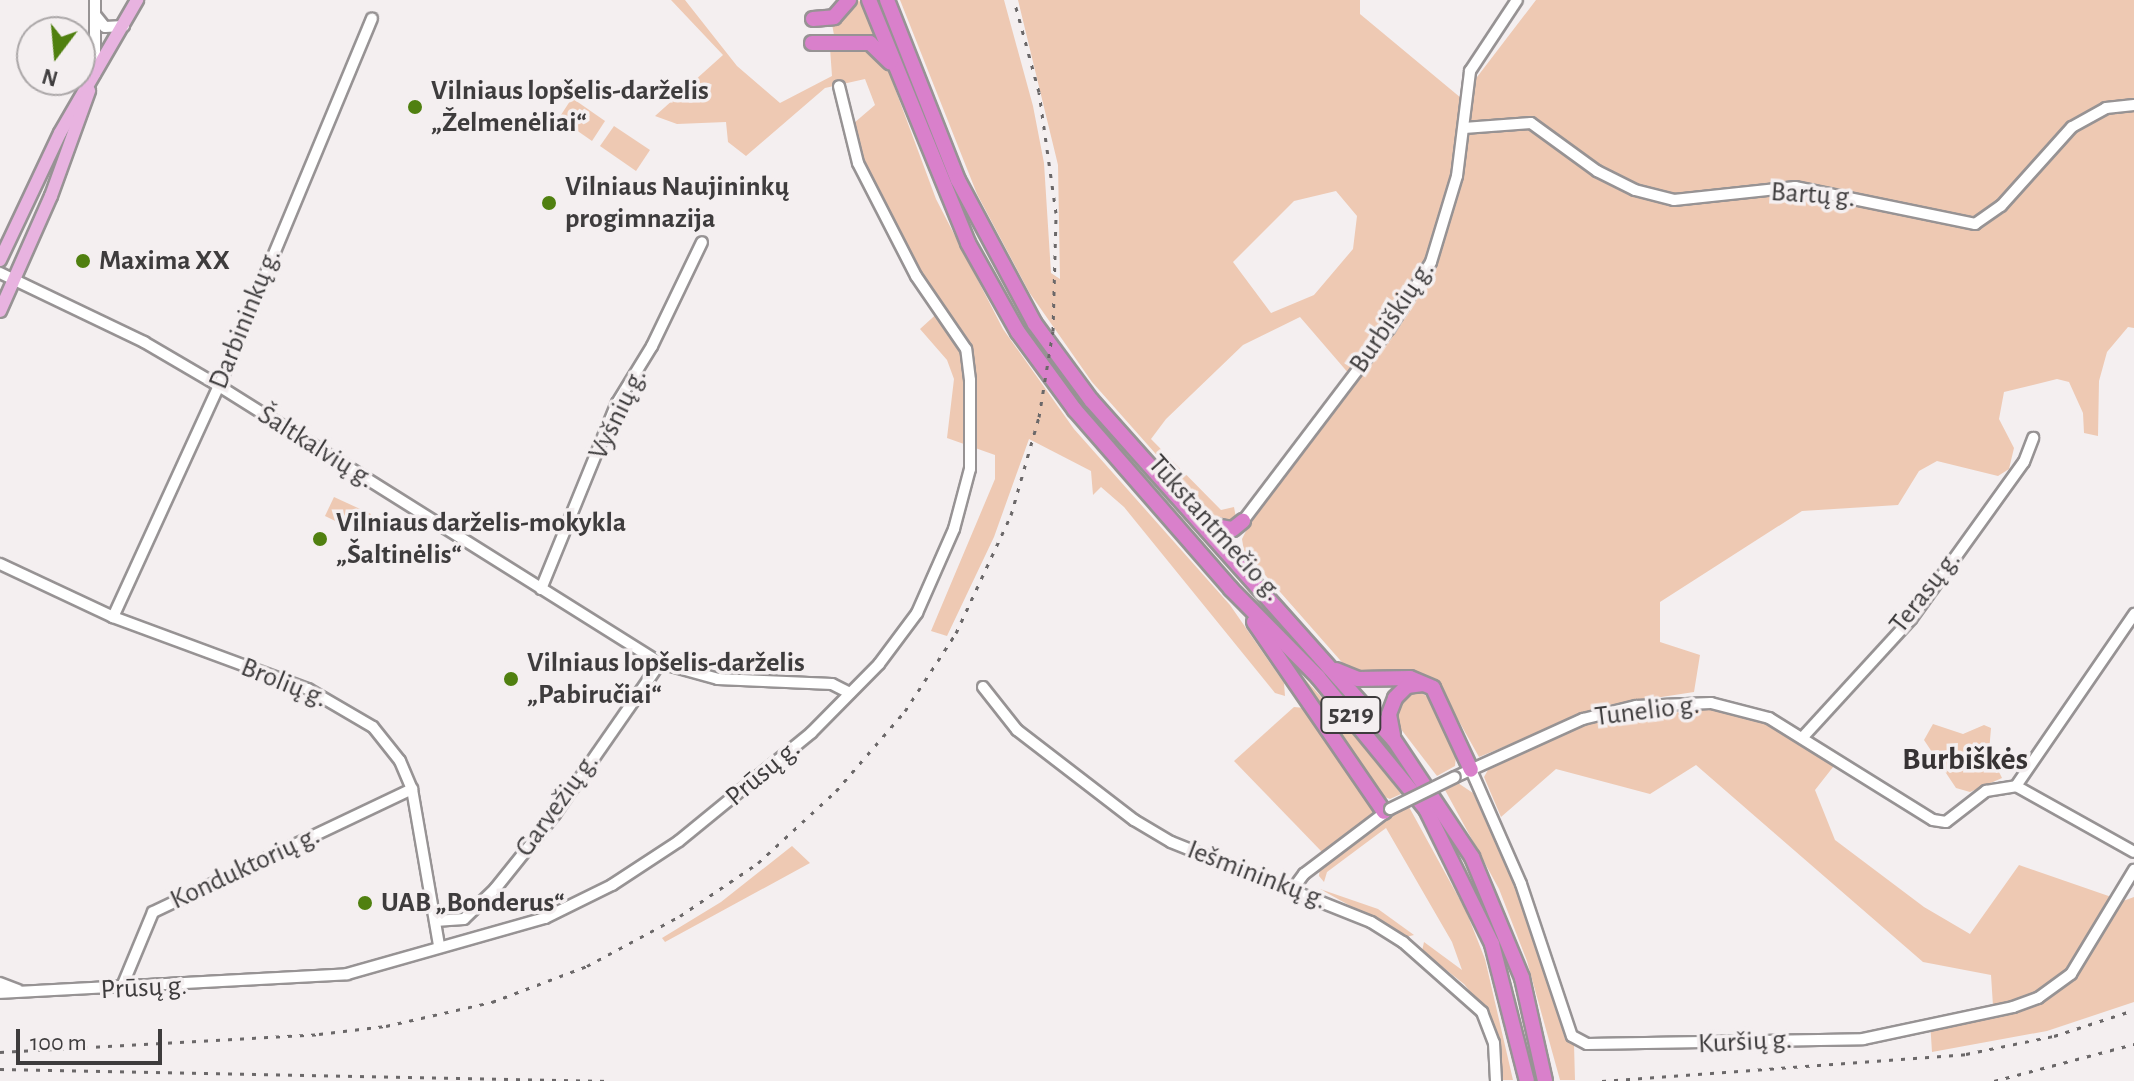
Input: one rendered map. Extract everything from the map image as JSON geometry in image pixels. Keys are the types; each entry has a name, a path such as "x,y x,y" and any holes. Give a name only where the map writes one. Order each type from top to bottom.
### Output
{"highway":[{"path":"813,19 834,17 849,0"},
{"name":"Tūkstantmečio g.","path":"869,0 968,243 1018,332 1075,410 1231,589 1327,687 1426,809 1492,944 1527,1081"},
{"name":"Tūkstantmečio g.","path":"887,0 958,180 1005,274 1091,400 1394,740 1438,802 1489,892 1522,978 1545,1081"},
{"path":"812,43 876,45 911,99"},
{"path":"1203,523 1233,529 1243,521"},
{"path":"1238,564 1243,521"},
{"path":"1231,589 1387,810"},
{"path":"1327,664 1358,679 1410,678 1427,684 1437,693 1471,770"},
{"path":"1394,740 1389,714 1395,698 1407,686 1427,684"}],"main road":[{"path":"96,77 137,0"},
{"path":"0,260 60,133 84,96"},
{"path":"0,311 55,186 88,96"}],"street":[{"path":"95,0 95,14 105,27 124,26"},
{"name":"Burbiškių g.","path":"1243,521 1413,294 1447,221 1474,62 1517,0"},
{"name":"Darbininkų g.","path":"113,617 219,386 372,19"},
{"name":"Prūsų g.","path":"0,993 121,989 347,974 545,918 644,865 759,777 850,693 899,640 945,551 970,469 970,380 966,349 916,276 858,163 839,86"},
{"name":"Bartų g.","path":"1464,128 1531,123 1597,171 1635,190 1674,200 1795,187 1975,224 2001,206 2072,127 2106,108 2134,105"},
{"name":"Vyšnių g.","path":"541,589 621,395 652,346 702,242"},
{"name":"Šaltkalvių g.","path":"0,273 144,342 219,386 660,663 718,679 832,684 850,693"},
{"name":"Terasų g.","path":"1803,737 1911,619 2024,462 2033,438"},
{"name":"Brolių g.","path":"0,564 113,617 343,707 388,742 412,789 439,946"},
{"path":"2134,614 2016,786 2134,852"},
{"name":"Garvežių g.","path":"464,919 539,835 660,663"},
{"name":"Iešmininkų g.","path":"983,687 1017,730 1134,820 1171,842 1293,889 1385,930 1470,997 1490,1030 1496,1081"},
{"name":"Tunelio g.","path":"1293,889 1304,874 1387,810 1565,725 1664,703 1741,708 1803,737 1933,820 1946,822 1986,791 2016,786"},
{"name":"Kuršių g.","path":"1471,770 1521,884 1572,1036 1587,1044 1863,1039 2013,1007 2038,998 2071,974 2134,870"},
{"name":"Konduktorių g.","path":"121,989 153,912 412,789"},
{"path":"435,921 464,919 469,939"},
{"name":"Prūsų g.","path":"0,983 24,992"}],"shaded area":[{"path":"671,0 685,0 737,66 780,103 832,76 830,48 865,47 884,59 936,199 1003,329 1074,429 1230,605 1284,683 1285,696 1275,693 1124,507 1101,487 1093,495 1091,471 1029,439 994,537 947,636 931,631 995,479 995,455 947,438 954,379 947,360 920,329 942,309 886,210 862,156 854,123 875,105 865,79 825,88 746,156 728,142 726,122 677,124 655,116 723,55"},
{"path":"859,0 876,37 834,35 832,24"},
{"path":"900,0 1004,0 1033,106 1044,163 1051,273 1060,279 1058,165 1018,0 1360,0 1360,14 1461,98 1536,0 2134,0 2134,328 2128,327 2107,352 2099,381 2098,436 2084,433 2083,413 2069,382 2057,379 2004,392 1999,419 2014,448 2009,469 1998,476 1937,461 1919,471 1898,505 1802,511 1660,602 1660,642 1700,655 1694,692 1603,706 1479,757 1437,682 1419,673 1358,673 1347,668 1244,551 1242,539 1250,523 1356,382 1300,317 1243,345 1166,419 1151,439 1221,510 1234,507 1237,523 1217,523 1092,382 1029,292 977,194","holes":["1336,191 1357,216 1353,249 1314,295 1271,313 1233,262 1294,201"]},
{"path":"572,98 605,121 592,141 559,118"},
{"path":"614,126 650,150 636,171 600,146"},
{"path":"334,497 371,514 362,534 325,516"},
{"path":"1282,654 1355,734 1401,794 1390,799 1379,795"},
{"path":"1418,691 1431,699 1456,756 1455,766 1437,776 1397,724 1394,706 1404,694"},
{"path":"1694,705 1754,715 1837,762 1815,790 1835,840 1924,907 1970,934 2019,865 2123,901 2134,897 2134,1002 2047,1031 1932,1052 1930,1021 1993,1006 1991,975 1923,962 1696,765 1650,794 1556,769 1501,817 1484,777 1489,768 1576,728 1639,711"},
{"path":"1294,707 1305,708 1371,802 1373,813 1322,852 1234,761"},
{"path":"1933,724 1963,734 1984,725 1991,728 1989,752 2002,778 1970,792 1956,788 1924,740"},
{"path":"1458,783 1473,793 1519,894 1564,1035 1574,1044 1575,1080 1560,1080 1527,961 1499,889 1445,790"},
{"path":"1409,807 1466,911 1485,959 1513,1080 1501,1080 1498,1037 1487,1012 1464,984 1422,951 1424,942 1462,970 1452,942 1386,828 1327,872 1324,882 1319,876 1320,867 1384,818"},
{"path":"792,846 810,863 665,942 662,938 721,902"},
{"path":"1320,889 1378,909 1414,935 1406,937"}],"railway":[{"path":"0,1052 319,1034 386,1026 492,1002 587,966 680,916 758,863 836,791 905,711 956,633 1011,515 1039,417 1053,331 1056,213 1039,92 1014,0"},
{"path":"1602,1081 1966,1054 2054,1036 2134,1010"},
{"path":"1994,1081 2134,1044"},
{"path":"0,1069 612,1081"}],"place":[{"name":"Vilniaus lopšelis-darželis „Želmenėliai“","path":"415,107"},
{"name":"Vilniaus Naujininkų progimnazija","path":"549,203"},
{"name":"Maxima XX","path":"83,261"},
{"name":"Vilniaus darželis-mokykla „Šaltinėlis“","path":"320,539"},
{"name":"Vilniaus lopšelis-darželis „Pabiručiai“","path":"511,679"},
{"name":"UAB „Bonderus“","path":"365,903"}],"district":[{"name":"Burbiškės","path":"1965,759"}]}
